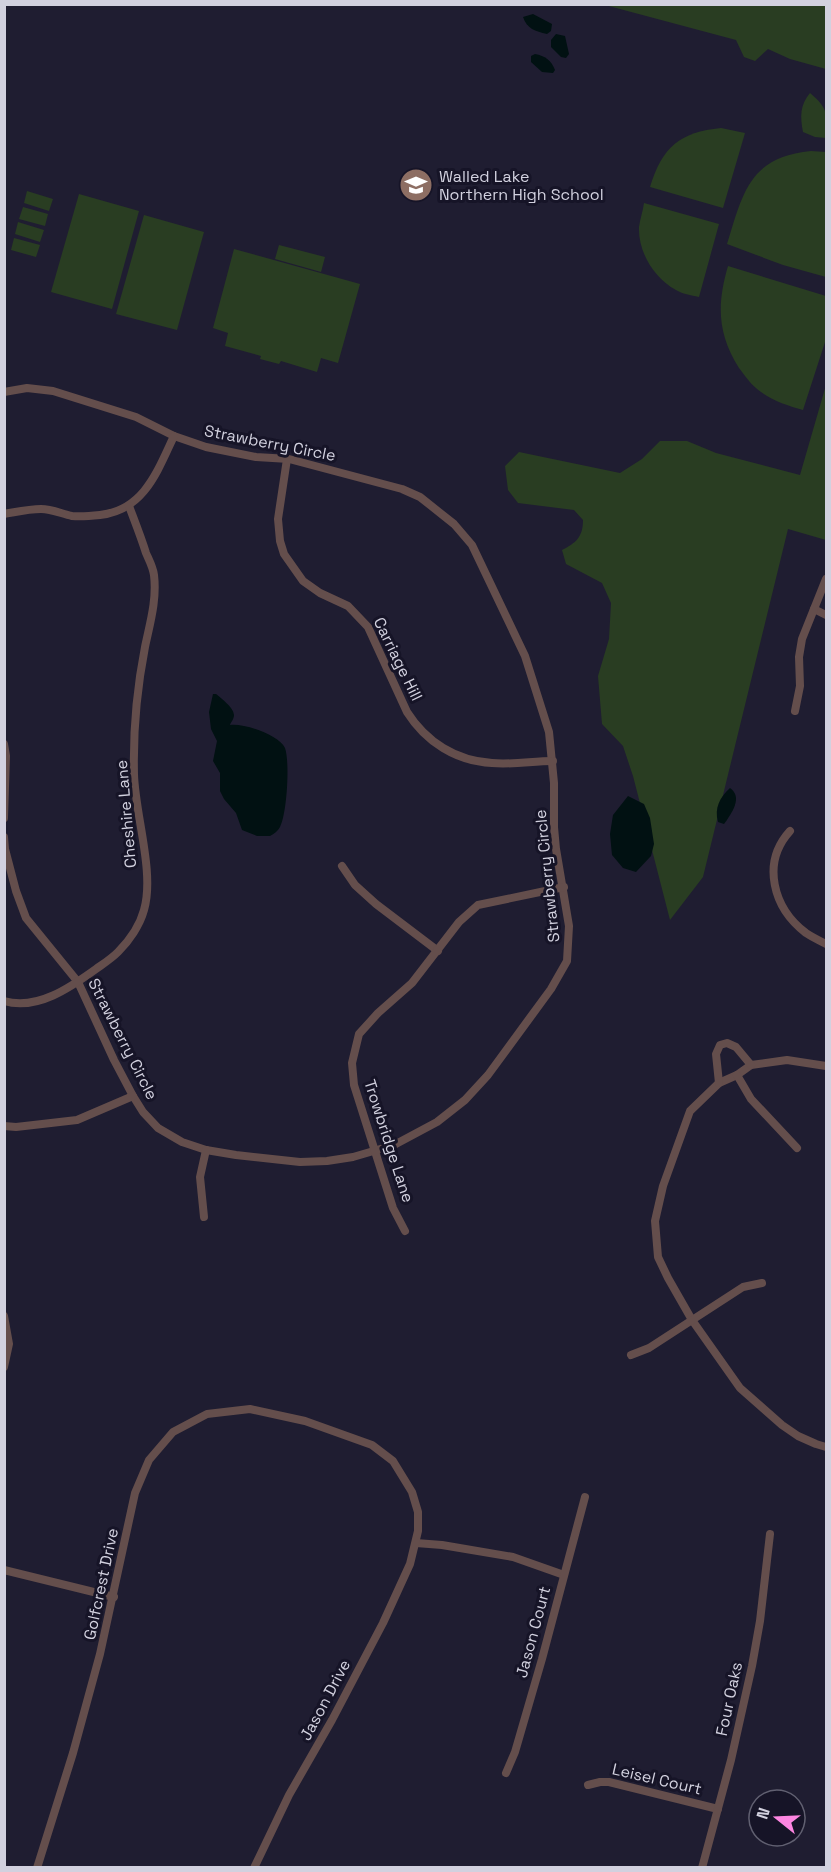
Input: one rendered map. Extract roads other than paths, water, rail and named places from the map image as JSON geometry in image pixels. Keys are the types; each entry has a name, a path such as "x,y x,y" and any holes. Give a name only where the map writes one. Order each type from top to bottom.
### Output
{"street":[{"name":"Strawberry Circle","path":"4,392 27,388 53,391 136,417 174,436 221,451 287,459 402,489 420,497 454,524 472,545 525,656 549,732 553,761 556,849 569,926 570,943 567,961 551,989 488,1075 465,1100 437,1122 394,1145 353,1157 300,1162 206,1150 182,1142 158,1128 143,1112 114,1060 78,982 26,918 8,860 4,837"},
{"path":"4,514 39,509 86,517 111,514 129,506 148,486 174,436"},
{"name":"Carriage Hill","path":"287,459 278,519 284,554 303,581 320,593 348,606 368,627 407,712 415,724 440,746 476,761 494,764 553,761"},
{"name":"Cheshire Lane","path":"4,1000 13,1003 30,1003 52,996 78,982 117,953 137,927 144,910 147,876 134,775 135,715 155,593 153,573 129,506"},
{"path":"795,711 800,686 798,657 802,639 826,579"},
{"path":"814,609 826,615"},
{"path":"4,744 6,756 4,818"},
{"path":"789,831 775,856 772,874 777,895 789,915 805,932 826,944"},
{"path":"342,866 355,885 376,904 438,951"},
{"name":"Trowbridge Lane","path":"405,1231 393,1208 354,1085 352,1063 359,1034 378,1013 412,983 459,922 478,905 564,887"},
{"path":"719,1083 716,1054 720,1045 727,1043 736,1047 751,1065"},
{"path":"826,1066 787,1060 751,1065 737,1075 719,1083 690,1111 663,1186 655,1221 657,1257 692,1320 740,1388 798,1436 826,1447"},
{"path":"737,1075 751,1099 797,1149"},
{"path":"4,1126 16,1127 77,1120 133,1096"},
{"path":"204,1217 200,1177 206,1150"},
{"path":"631,1355 649,1348 743,1287 762,1283"},
{"path":"4,1316 9,1344 4,1367"},
{"name":"Golfcrest Drive","path":"37,1868 81,1725 114,1597 135,1494 149,1460 173,1432 207,1414 250,1409 290,1417"},
{"name":"Jason Drive","path":"254,1868 289,1795 383,1623 410,1564 416,1544 418,1512 412,1492 393,1461 372,1445 290,1417"},
{"name":"Jason Court","path":"506,1773 515,1752 536,1680 585,1497"},
{"name":"Four Oaks","path":"702,1868 739,1726 754,1657 770,1534"},
{"path":"416,1544 442,1545 513,1557 564,1575"},
{"path":"4,1570 114,1597"},
{"name":"Leisel Court","path":"588,1785 609,1782 718,1809"}],"place":[{"name":"Walled Lake Northern High School","path":"416,185"}]}
